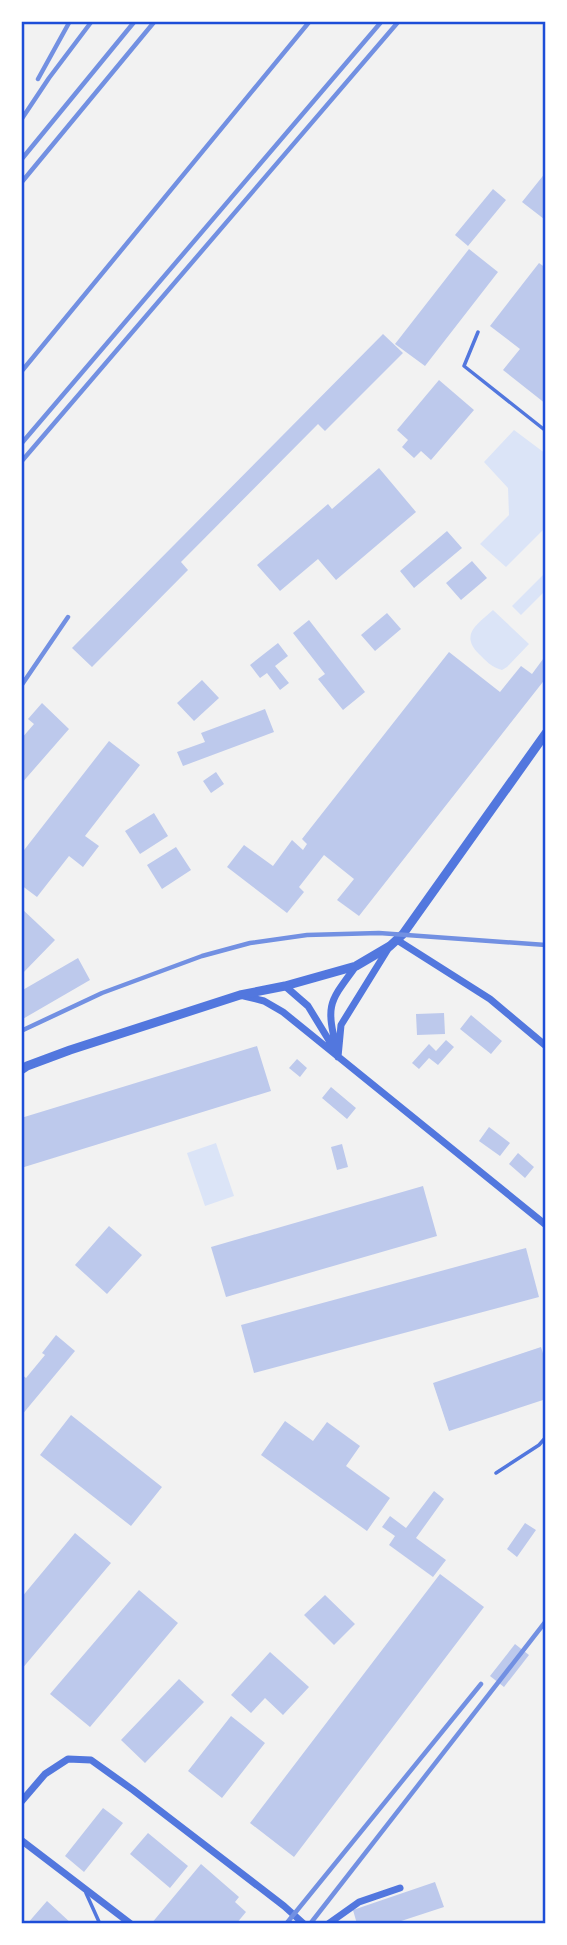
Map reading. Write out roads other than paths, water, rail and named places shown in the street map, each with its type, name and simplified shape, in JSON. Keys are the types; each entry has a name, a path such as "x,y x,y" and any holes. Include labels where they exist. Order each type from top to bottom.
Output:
{"street":[{"path":"338,1057 341,1025 393,943 411,923 542,745 546,733"},
{"path":"21,1070 70,1050 240,995 285,986 356,966 393,943"},
{"path":"393,943 490,999 546,1046"},
{"path":"338,1057 329,1018 333,997 356,966"},
{"path":"285,986 308,1006 338,1057"},
{"path":"240,995 264,1001 283,1012 546,1225"},
{"path":"21,1802 45,1774 68,1759 91,1760 304,1924"},
{"path":"21,1840 131,1924"},
{"path":"328,1924 359,1902 400,1888"}],"lane":[{"path":"478,332 464,366 546,431"},
{"path":"496,1473 539,1445 546,1437"},
{"path":"83,1888 100,1924"}],"railway":[{"path":"38,79 70,21"},
{"path":"21,120 92,21"},
{"path":"21,160 135,21"},
{"path":"21,183 155,21"},
{"path":"21,372 310,21"},
{"path":"21,444 382,21"},
{"path":"21,462 399,21"},
{"path":"21,686 68,617"},
{"path":"21,1031 102,993 202,956 250,943 307,935 379,933 546,945"},
{"path":"310,1924 546,1621"},
{"path":"286,1924 481,1684"}]}
